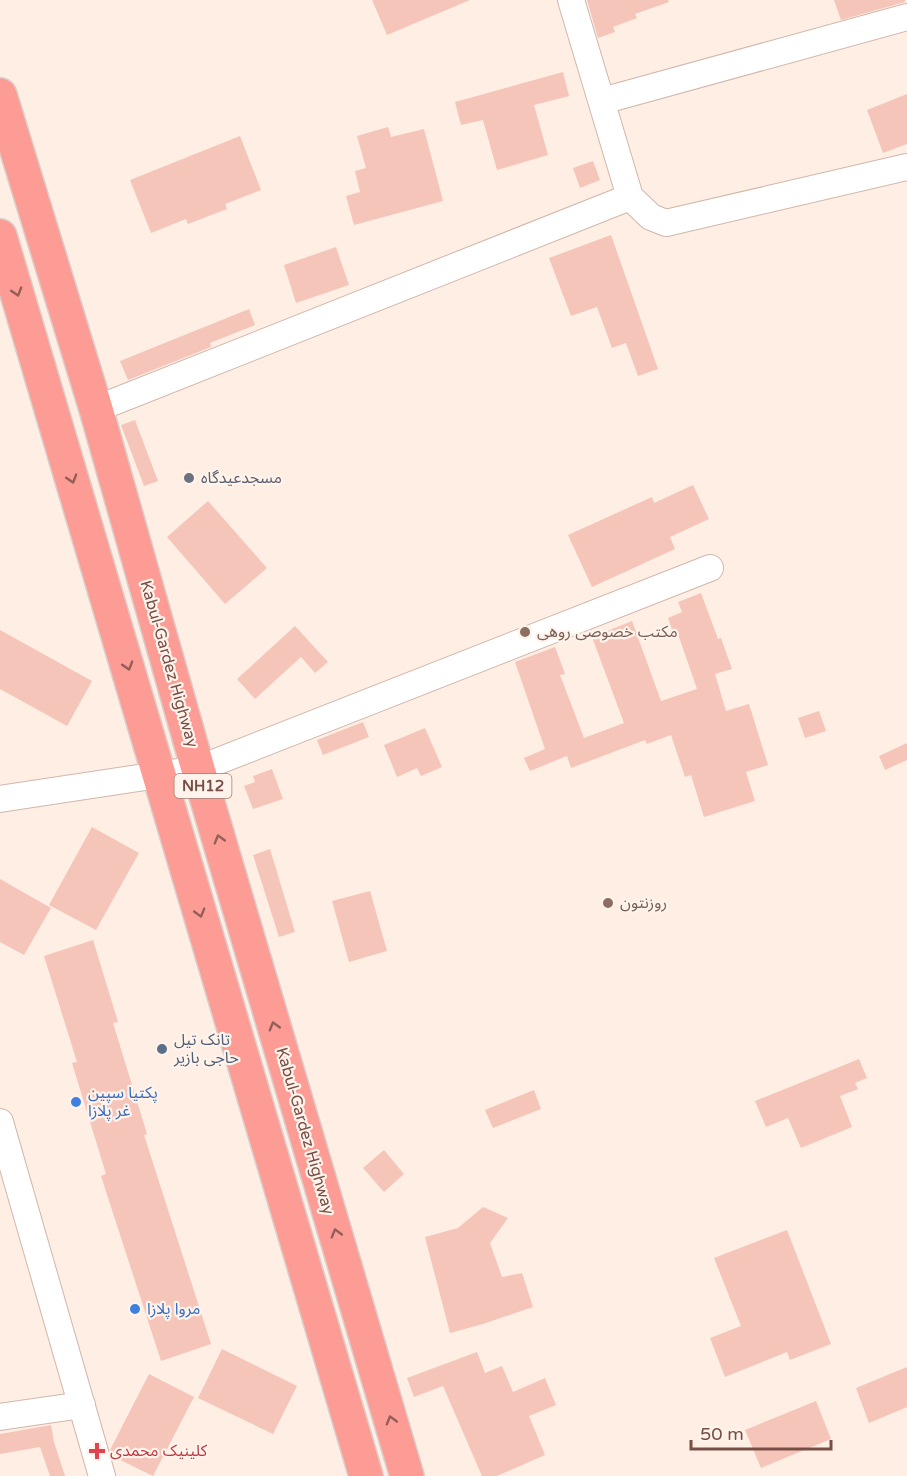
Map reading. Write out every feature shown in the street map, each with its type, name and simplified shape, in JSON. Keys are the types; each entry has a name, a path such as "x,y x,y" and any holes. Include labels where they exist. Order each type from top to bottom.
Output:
{"highway":[{"name":"Kabul-Gardez Highway","path":"0,95 96,409 198,768 407,1476"},
{"name":"NH12","path":"0,236 366,1476"}],"street":[{"path":"571,0 630,197 651,217 666,223 907,167"},
{"path":"903,0 907,12"},
{"path":"602,101 907,17"},
{"path":"96,409 630,197"},
{"path":"0,799 198,768 710,568"},
{"path":"0,1122 11,1200 82,1405 102,1476"},
{"path":"0,1417 82,1405"}],"building":[{"path":"372,0 470,0 387,35"},
{"path":"587,0 668,0 669,2 635,14 637,18 613,27 615,32 598,38"},
{"path":"834,0 905,0 905,2 841,20"},
{"path":"563,72 569,96 534,105 548,155 497,170 483,120 461,125 455,102"},
{"path":"907,94 907,144 883,153 867,110"},
{"path":"388,127 391,137 424,129 443,201 354,225 346,196 360,192 355,171 366,168 357,136"},
{"path":"240,136 261,190 225,204 227,209 188,224 186,219 151,233 130,180"},
{"path":"593,161 600,180 580,188 573,168"},
{"path":"611,235 658,369 638,376 626,343 612,348 597,307 571,316 549,258"},
{"path":"336,247 349,285 296,303 284,265"},
{"path":"249,309 255,325 210,343 211,347 128,380 120,361"},
{"path":"135,420 158,481 144,486 121,425"},
{"path":"693,485 709,519 670,537 675,549 592,587 568,535 652,497 654,503"},
{"path":"208,501 267,568 225,604 167,537"},
{"path":"701,593 732,669 715,674 726,711 749,704 768,765 746,772 755,801 704,817 691,775 685,777 671,735 647,744 645,740 571,768 567,756 530,771 524,758 545,749 515,662 555,647 565,674 560,675 584,738 624,723 592,637 632,621 661,701 697,689 678,634 674,635 668,618 682,612 678,602"},
{"path":"295,626 328,662 315,673 301,657 255,699 237,679"},
{"path":"0,630 92,681 67,726 0,689"},
{"path":"819,711 826,731 805,738 798,718"},
{"path":"363,722 369,737 323,755 317,740"},
{"path":"425,728 442,767 421,776 417,768 397,777 384,745"},
{"path":"907,743 907,760 885,770 879,756"},
{"path":"272,769 283,799 253,809 244,786 255,782 253,776"},
{"path":"92,827 139,853 96,930 49,905"},
{"path":"270,849 295,932 279,937 253,855"},
{"path":"0,879 51,908 24,955 0,942"},
{"path":"370,891 387,951 349,962 332,901"},
{"path":"93,940 118,1022 113,1023 147,1134 144,1135 211,1344 161,1361 101,1176 106,1174 72,1063 77,1062 44,956"},
{"path":"859,1059 867,1078 855,1083 858,1089 840,1096 852,1127 801,1148 788,1118 766,1127 755,1101"},
{"path":"534,1090 541,1109 493,1128 485,1110"},
{"path":"384,1150 404,1174 384,1192 363,1168"},
{"path":"483,1207 508,1218 490,1243 502,1277 522,1273 533,1307 450,1333 425,1237 458,1228"},
{"path":"787,1230 831,1344 790,1360 787,1352 725,1377 710,1338 741,1326 714,1258"},
{"path":"222,1349 297,1386 273,1434 198,1398"},
{"path":"477,1352 485,1373 502,1366 513,1392 545,1378 556,1405 529,1416 545,1455 497,1476 482,1476 443,1386 414,1397 407,1378"},
{"path":"907,1367 907,1407 869,1423 856,1388"},
{"path":"149,1374 194,1397 153,1476 112,1456 110,1450"},
{"path":"816,1401 831,1439 761,1468 745,1430"},
{"path":"51,1425 65,1476 50,1476 40,1447 0,1454 0,1434"}],"place":[{"name":"مسجدعیدگاه","path":"189,478"},
{"name":"مکتب خصوصی روهی","path":"525,632"},
{"name":"روزنتون","path":"608,903"},
{"name":"تانک تیل حاجی بازیر","path":"162,1049"},
{"name":"پکتیا سپین غر پلازا","path":"76,1102"},
{"name":"مروا پلازا","path":"135,1309"},
{"name":"کلینیک محمدی","path":"97,1451"}]}
